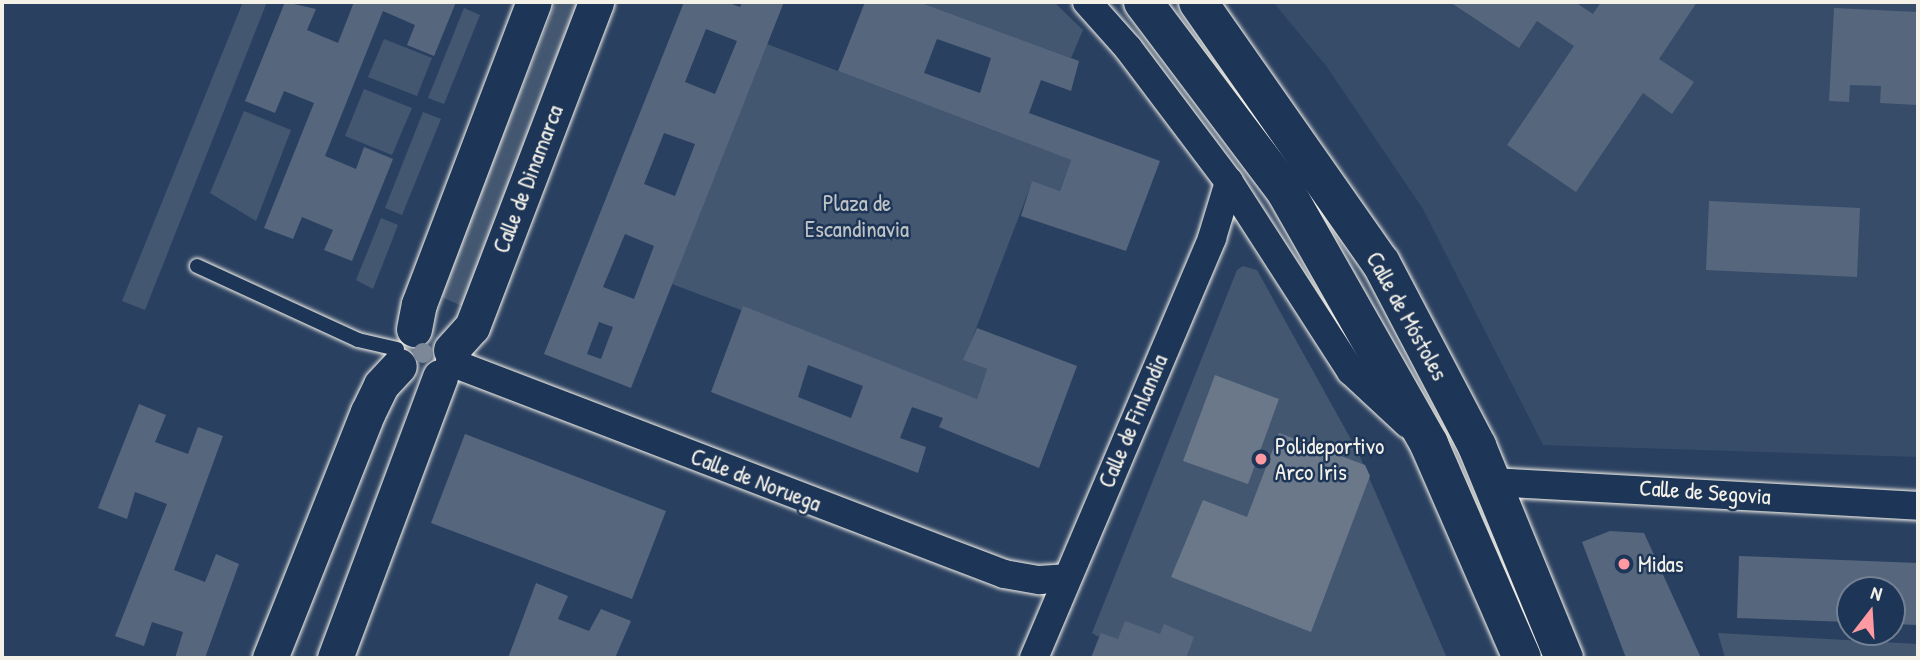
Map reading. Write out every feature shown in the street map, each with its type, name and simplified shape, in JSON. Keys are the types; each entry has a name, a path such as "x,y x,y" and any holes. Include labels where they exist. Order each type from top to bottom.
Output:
{"main road":[{"name":"Calle de Móstoles","path":"1143,2 1286,192 1429,444 1521,658"},
{"name":"Calle de Móstoles","path":"1199,2 1381,263 1492,482 1564,658"}],"street":[{"path":"270,658 368,412 403,348 534,2"},
{"name":"Calle de Dinamarca","path":"335,658 447,363 472,327 596,2"},
{"name":"Calle de Móstoles","path":"1087,2 1128,48 1230,182 1351,371 1429,444"},
{"name":"Calle de Finlandia","path":"1034,658 1212,238 1230,182"},
{"path":"438,331 447,363 412,380 403,348 438,331"},
{"name":"Calle de Noruega","path":"447,363 1004,574 1039,580 1066,578"},
{"name":"Calle de Segovia","path":"1492,482 1918,506"}],"lane":[{"path":"197,266 358,340 403,348"}],"shaded area":[{"path":"1273,2 1918,2 1918,457 1543,445 1423,209 1327,67"},
{"path":"1215,375 1279,399 1248,484 1183,461"},
{"path":"1279,433 1365,465 1370,476 1311,632 1171,577 1203,500 1247,517"}],"green space":[{"path":"243,2 267,2 145,310 122,301"},
{"path":"556,2 581,2 462,306 439,296"},
{"path":"919,2 1054,2 1083,30 1071,58"},
{"path":"464,8 480,15 444,104 428,98"},
{"path":"384,39 432,58 417,96 368,77"},
{"name":"Plaza de Escandinavia","path":"767,44 1071,160 1060,191 1032,182 964,360 987,369 977,399 672,284"},
{"path":"364,89 412,108 392,155 345,136"},
{"path":"244,111 291,130 256,221 210,193"},
{"path":"423,112 441,119 402,215 385,208"},
{"path":"381,218 398,225 373,289 356,280"},
{"name":"Polideportivo Arco Iris","path":"1243,266 1257,270 1358,452 1447,658 1091,658 1099,637 1092,633 1237,270"},
{"path":"1718,633 1836,639 1836,646 1918,644 1918,658 1725,658"}],"building":[{"path":"285,2 316,9 307,30 338,43 354,2 456,2 434,56 407,45 415,25 383,11 325,156 356,169 364,147 393,159 352,261 324,250 333,230 302,217 293,239 264,228 314,103 284,91 275,113 245,101"},
{"path":"684,2 727,2 740,7 742,2 784,2 631,388 544,354","holes":["706,29 737,41 715,94 685,82","664,133 695,144 675,196 644,184","625,234 654,246 634,299 603,287","599,322 613,327 601,359 587,354"]},
{"path":"865,2 919,2 1079,61 1071,91 1041,80 1029,113 1160,161 1126,251 1021,216 1032,181 1060,191 1071,160 838,71","holes":["937,39 991,58 980,93 924,73"]},
{"path":"1450,2 1575,2 1593,14 1601,2 1697,2 1659,59 1694,82 1672,114 1643,93 1576,192 1507,145 1574,46 1537,21 1519,48"},
{"path":"1834,8 1918,12 1918,105 1880,103 1881,86 1850,85 1849,102 1829,101"},
{"path":"1709,201 1860,208 1857,277 1706,270"},
{"path":"743,306 977,399 987,369 963,360 977,328 1077,366 1039,468 939,427 943,418 912,407 900,438 926,447 918,473 711,392","holes":["808,365 863,386 851,418 798,397"]},
{"path":"139,404 166,415 155,442 188,454 198,427 223,436 174,570 205,582 216,554 239,564 205,658 175,658 183,632 152,622 144,646 115,636 167,504 135,492 127,519 98,508"},
{"path":"465,434 666,511 632,599 431,523"},
{"path":"1610,531 1644,533 1701,658 1626,658 1582,542"},
{"path":"1739,556 1918,563 1918,625 1906,625 1906,576 1836,576 1836,622 1737,618"},
{"path":"536,583 568,596 558,619 589,631 601,609 631,621 615,658 508,658"},
{"path":"1125,621 1160,634 1164,624 1194,637 1186,658 1091,658 1101,633 1118,639"}],"place":[{"name":"Polideportivo Arco Iris","path":"1261,459"},
{"name":"Midas","path":"1624,564"}]}
